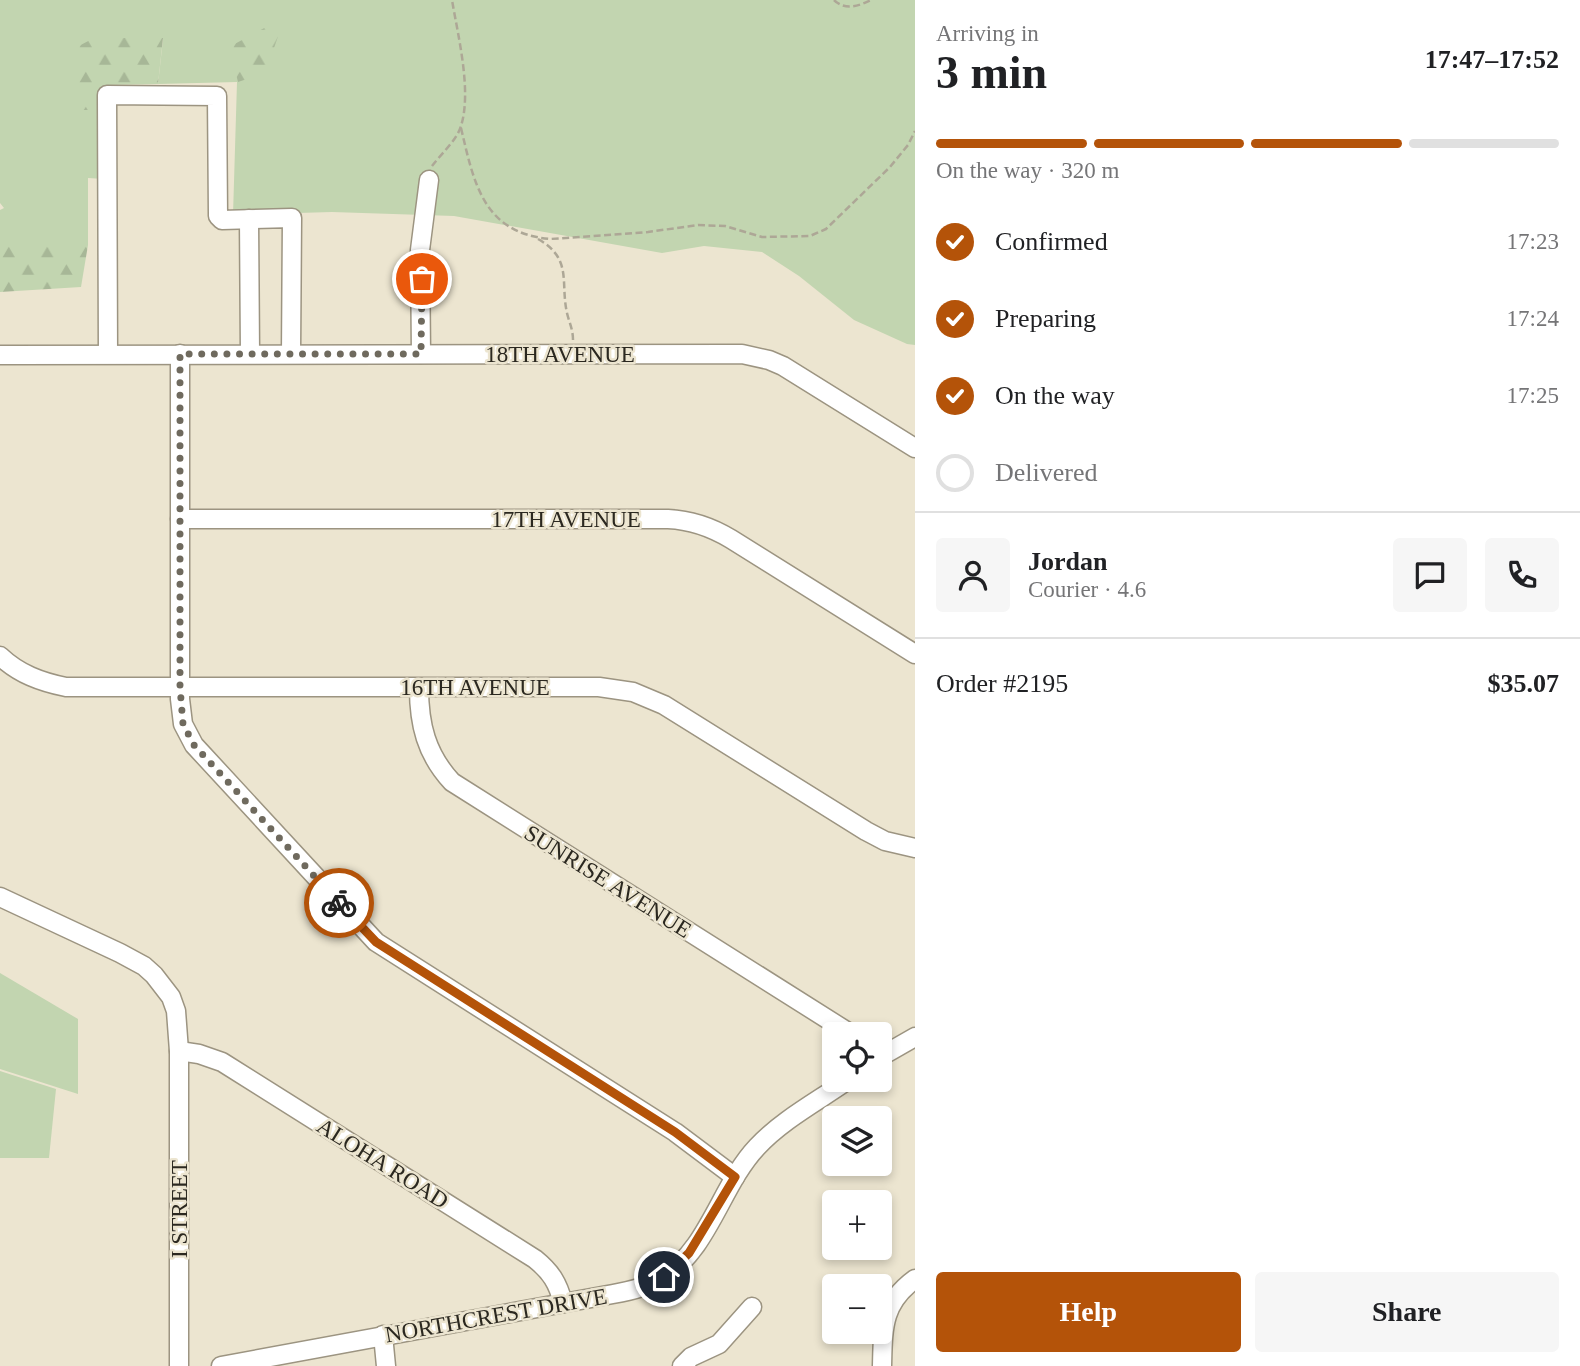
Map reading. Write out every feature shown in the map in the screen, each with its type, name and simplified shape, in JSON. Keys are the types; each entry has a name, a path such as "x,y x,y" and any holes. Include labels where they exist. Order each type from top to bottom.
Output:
{"street":[{"path":"108,354 107,94 217,96 218,216 222,220 292,218 291,354"},
{"path":"421,354 420,250 429,180"},
{"path":"249,219 250,354"},
{"path":"180,354 180,687 183,724 194,745 376,942 675,1132 735,1177"},
{"name":"18TH AVENUE","path":"0,355 729,354 756,357 783,366 915,448"},
{"name":"17TH AVENUE","path":"180,519 654,519 690,522 711,528 731,539 915,654"},
{"name":"16TH AVENUE","path":"0,656 8,664 33,678 66,687 599,687 641,695 664,705 866,831 885,841 915,848"},
{"name":"SUNRISE AVENUE","path":"419,688 420,719 427,743 437,764 452,782 831,1022"},
{"name":"I STREET","path":"0,897 144,966 167,991 176,1012 179,1051 179,1366"},
{"path":"892,1050 915,1037"},
{"name":"ALOHA ROAD","path":"179,1051 222,1062 535,1259 552,1275 559,1286 563,1303"},
{"name":"NORTHCREST DRIVE","path":"221,1366 636,1290 664,1277 689,1253 735,1177 756,1148 831,1092"},
{"path":"882,1366 885,1319 896,1295 915,1279"},
{"path":"682,1366 691,1357 719,1344 751,1307"},
{"path":"383,1335 386,1366"}],"path":[{"path":"452,0 464,76 461,128 474,178 483,198 503,223 512,230 535,237 550,239 648,232 698,225 725,226 762,237 810,236 826,229 890,167 908,145 915,131"},
{"path":"834,0 838,4 852,7 871,0"},
{"path":"429,180 432,166 461,128"},
{"path":"535,237 552,248 560,263 565,280 566,312 573,329 573,342"}],"green space":[{"path":"0,0 915,0 915,345 907,344 854,320 799,276 762,252 704,246 662,253 454,216 332,212 233,215 237,82 158,84 163,39 94,38 103,110 104,179 88,178 88,245 0,245 0,210 4,208 0,203"},
{"path":"285,17 265,73 238,82 229,47"},
{"path":"94,38 163,38 158,84 107,85 103,110 74,110 73,49"},
{"path":"0,245 88,245 81,287 0,292"},
{"path":"0,973 78,1019 78,1094 0,1069"},
{"path":"0,1071 56,1089 49,1158 0,1158"}],"way so far":[{"path":"339,903 194,745 183,724 180,712 180,354 421,354 422,279"}],"route":[{"path":"339,903 376,942 675,1132 735,1177 689,1253 664,1277"}]}
